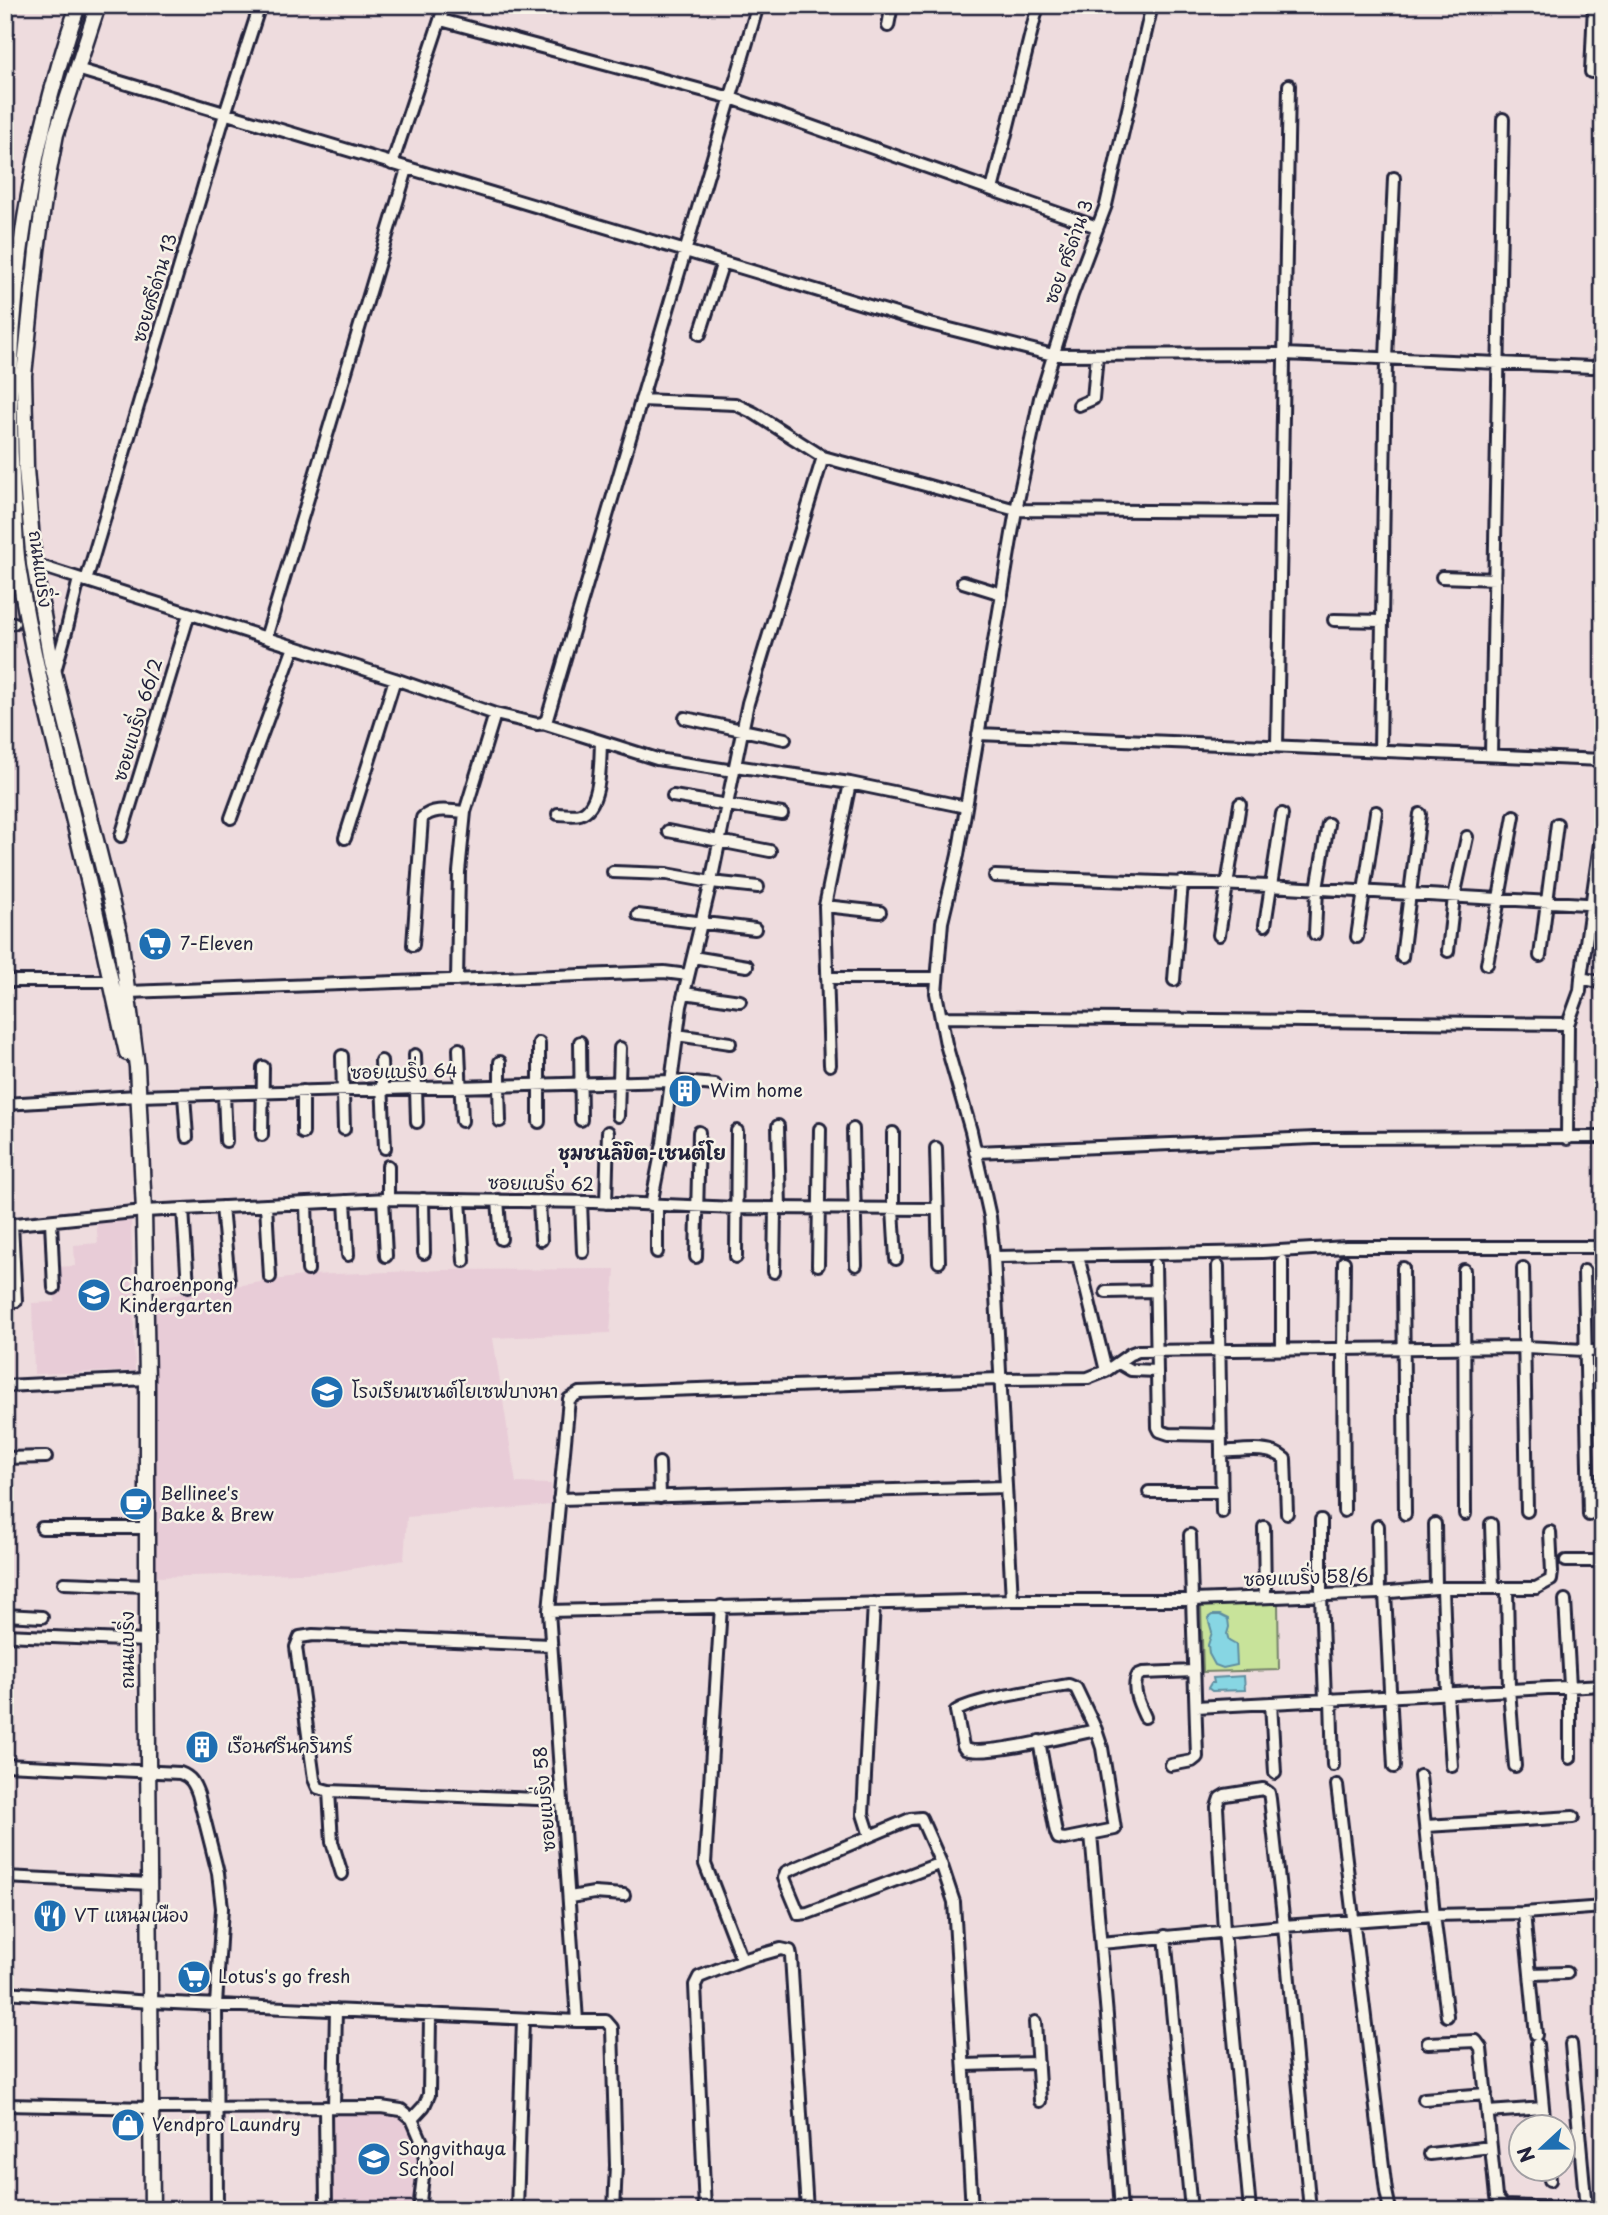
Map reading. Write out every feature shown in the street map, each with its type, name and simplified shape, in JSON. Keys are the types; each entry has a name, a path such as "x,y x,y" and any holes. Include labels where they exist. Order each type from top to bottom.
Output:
{"main road":[{"name":"ถนนแบริ่ง","path":"78,5 58,64 35,158 21,245 8,359 11,561 137,1094"},
{"name":"ถนนแบริ่ง","path":"98,5 57,134 46,192 24,375 26,469 34,564 54,673 120,936 136,1067 144,1211 147,1379 152,2210"}],"street":[{"name":"ซอยศรีด่าน 13","path":"54,673 260,5"},
{"path":"392,164 445,5"},
{"path":"542,723 547,719 758,5"},
{"path":"888,26 892,5"},
{"path":"992,190 1038,5"},
{"name":"ซอย ศรีด่าน 3","path":"1012,1600 990,1217 941,1017 936,993 937,978 942,922 966,807 1017,510 1040,398 1072,295 1105,205 1152,5"},
{"path":"1591,72 1594,5"},
{"path":"441,20 731,98 1097,226"},
{"path":"77,69 926,323 1053,355 1284,354 1592,367 1603,363"},
{"path":"1277,746 1289,85"},
{"path":"1491,755 1503,119"},
{"path":"266,638 407,169"},
{"path":"1380,751 1387,358 1394,178"},
{"path":"5,243 21,245"},
{"path":"700,334 723,262"},
{"path":"1079,405 1093,399 1097,355"},
{"path":"641,400 735,404 823,457 1017,510 1281,512"},
{"path":"657,1252 654,1205 684,993 720,842 748,703 823,457"},
{"path":"34,564 395,679 495,714 542,723 657,759 850,783 966,807"},
{"path":"1442,577 1494,579"},
{"path":"963,582 1002,594"},
{"name":"ซอยแบริ่ง 66/2","path":"121,836 188,614"},
{"path":"1334,620 1382,621"},
{"path":"231,818 294,647"},
{"path":"345,838 395,679"},
{"path":"978,734 1602,760 1603,703"},
{"path":"457,980 459,872 465,812 495,714"},
{"path":"685,718 785,739"},
{"path":"558,814 580,814 590,807 599,786 601,743"},
{"path":"830,1066 825,906 850,783"},
{"path":"673,796 782,814"},
{"path":"1219,935 1240,804"},
{"path":"413,945 422,818 438,810 465,812"},
{"path":"1357,937 1376,812"},
{"path":"1265,925 1282,814"},
{"path":"1402,957 1420,814"},
{"path":"1488,964 1514,816"},
{"path":"1315,934 1317,889 1328,824"},
{"path":"1540,956 1557,824"},
{"path":"1567,1139 1568,1024 1580,991 1602,830"},
{"path":"668,831 770,851"},
{"path":"1448,951 1454,897 1467,837"},
{"path":"613,872 667,874 758,887"},
{"path":"995,876 1228,884 1603,905"},
{"path":"1174,980 1182,882"},
{"path":"825,906 880,912"},
{"path":"638,915 755,929"},
{"path":"693,957 747,966"},
{"path":"128,992 664,972 688,975"},
{"path":"827,978 937,978"},
{"path":"1581,978 1603,983"},
{"path":"5,981 111,981"},
{"path":"684,993 740,1001"},
{"path":"941,1017 1568,1024"},
{"path":"677,1035 730,1043"},
{"path":"580,1042 581,1120"},
{"path":"539,1043 539,1122"},
{"path":"618,1116 620,1048"},
{"path":"459,1049 462,1121"},
{"path":"415,1055 417,1122"},
{"path":"342,1056 344,1129"},
{"path":"381,1061 385,1148"},
{"path":"500,1062 500,1121"},
{"path":"262,1135 263,1067"},
{"name":"ซอยแบริ่ง 64","path":"5,1104 137,1094 184,1095 671,1081 715,1085"},
{"path":"303,1091 303,1133"},
{"path":"224,1094 226,1141"},
{"path":"184,1095 187,1137"},
{"path":"774,1272 778,1126"},
{"path":"818,1265 820,1129"},
{"path":"853,1129 856,1265"},
{"path":"736,1257 737,1131"},
{"path":"606,1203 608,1132"},
{"path":"696,1257 699,1132"},
{"path":"892,1133 896,1259"},
{"path":"975,1152 1315,1138 1603,1138"},
{"path":"936,1148 939,1262"},
{"path":"386,1256 385,1199 388,1166"},
{"name":"ซอยแบริ่ง 62","path":"9,1224 144,1211 385,1199 736,1208 937,1209"},
{"path":"423,1199 425,1254"},
{"path":"460,1200 464,1261"},
{"path":"498,1200 501,1239"},
{"path":"345,1201 348,1255"},
{"path":"539,1201 541,1240"},
{"path":"582,1202 583,1252"},
{"path":"306,1203 308,1270"},
{"path":"266,1205 270,1277"},
{"path":"222,1207 229,1282"},
{"path":"183,1209 188,1286"},
{"path":"51,1221 54,1288"},
{"path":"9,1224 16,1301"},
{"path":"994,1257 1262,1252 1346,1247 1603,1247"},
{"path":"1078,1256 1106,1371"},
{"path":"1282,1261 1282,1349"},
{"path":"1344,1262 1344,1511"},
{"path":"1155,1264 1157,1421 1160,1431 1168,1434 1221,1434"},
{"path":"1218,1266 1222,1512"},
{"path":"1403,1268 1405,1514"},
{"path":"1523,1268 1527,1511"},
{"path":"1464,1270 1465,1514"},
{"path":"1584,1271 1590,1515"},
{"path":"1106,1292 1156,1291"},
{"path":"999,1379 1088,1378 1106,1371 1138,1351 1526,1348 1603,1351"},
{"path":"1119,1363 1131,1370 1157,1371"},
{"path":"5,1386 147,1379"},
{"name":"ซอยแบริ่ง 58","path":"577,2021 549,1611 569,1399 579,1393 999,1379"},
{"path":"1221,1452 1269,1451 1278,1453 1285,1459 1287,1513"},
{"path":"5,1458 46,1457"},
{"path":"659,1463 660,1497"},
{"path":"559,1499 1006,1487"},
{"path":"1149,1492 1221,1492"},
{"path":"1321,1520 1321,1596 1333,1765"},
{"path":"1435,1524 1452,1766"},
{"path":"1491,1524 1493,1588"},
{"path":"1378,1526 1394,1766"},
{"path":"1264,1527 1265,1597"},
{"path":"42,1528 147,1528"},
{"name":"ซอยแบริ่ง 58/6","path":"1012,1600 1193,1600 1321,1596 1439,1588 1536,1588 1551,1580 1550,1532"},
{"path":"1171,1765 1192,1761 1197,1757 1190,1535"},
{"path":"1566,1561 1603,1561"},
{"path":"64,1583 147,1586"},
{"path":"1507,1589 1509,1689 1515,1766"},
{"path":"549,1611 1012,1600"},
{"path":"1565,1600 1570,1686 1570,1758"},
{"path":"870,1836 862,1807 874,1604"},
{"path":"721,1606 705,1864 742,1961"},
{"path":"5,1615 42,1617"},
{"path":"5,1634 147,1641"},
{"path":"550,1645 313,1635 300,1637 296,1647 313,1779 318,1788 329,1791 562,1800"},
{"path":"1145,1717 1138,1703 1135,1686 1138,1675 1194,1671"},
{"path":"1039,1741 1056,1833 1062,1840 1115,1829 1102,1748 1096,1730 1076,1688 1069,1685 967,1706 956,1711 963,1745 967,1751 986,1751 1096,1730"},
{"path":"1196,1707 1603,1685"},
{"path":"1272,1703 1275,1773"},
{"path":"5,1765 180,1773 189,1776 194,1782 221,1887 216,2005 217,2210"},
{"path":"1420,1776 1447,2016"},
{"path":"1337,1785 1390,2210"},
{"path":"1250,2210 1224,1931 1218,1801 1224,1795 1263,1789 1269,1793 1270,1799 1310,2210"},
{"path":"329,1791 332,1842 342,1874"},
{"path":"1426,1825 1573,1817"},
{"path":"941,1863 808,1913 799,1914 784,1878 786,1872 910,1819 921,1818 941,1863 956,1912 972,2210"},
{"path":"1091,1834 1121,2210"},
{"path":"5,1877 150,1884"},
{"path":"570,1897 594,1893 624,1895"},
{"path":"1101,1943 1434,1915 1524,1913 1603,1907"},
{"path":"1524,1913 1544,2114"},
{"path":"1165,1936 1191,2210"},
{"path":"705,2210 695,1985 699,1977 781,1949 790,1951 791,1956 807,2210"},
{"path":"1530,1974 1567,1973"},
{"path":"5,1992 151,2002 606,2021 612,2028 614,2039 614,2210"},
{"path":"327,2210 336,2010"},
{"path":"412,2119 425,2106 429,2095 430,2014"},
{"path":"517,2210 523,2018"},
{"path":"1035,2022 1040,2101"},
{"path":"1428,2043 1479,2043 1496,2197 1503,2206 1603,2209"},
{"path":"1571,2043 1586,2208"},
{"path":"965,2066 1038,2063"},
{"path":"1424,2099 1486,2094"},
{"path":"5,2105 330,2107 401,2110 412,2119 422,2142 425,2160 419,2210"},
{"path":"1488,2112 1543,2108"},
{"path":"1430,2154 1491,2147"}],"shaded area":[{"name":"Charoenpong Kindergarten","path":"131,1217 135,1371 34,1374 32,1303 55,1302 53,1267 75,1266 74,1245 98,1243 96,1219"},
{"name":"โรงเรียนเซนต์โยเซฟบางนา","path":"615,1269 610,1333 493,1338 516,1483 551,1484 551,1505 407,1517 404,1560 333,1572 154,1577 154,1298 309,1275 444,1270"},
{"name":"Songvithaya School","path":"328,2110 392,2112 404,2117 412,2127 420,2149 415,2210 329,2210"}],"green space":[{"path":"1278,1603 1279,1670 1203,1672 1201,1606"}],"water":[{"path":"1212,1615 1228,1619 1227,1634 1229,1641 1236,1645 1237,1665 1223,1668 1215,1665 1209,1654 1208,1645 1212,1632 1208,1618"},
{"path":"1244,1676 1245,1690 1212,1691 1208,1688 1214,1683 1213,1678"}],"place":[{"name":"7-Eleven","path":"155,944"},
{"name":"Wim home","path":"685,1091"},
{"name":"Charoenpong Kindergarten","path":"94,1295"},
{"name":"โรงเรียนเซนต์โยเซฟบางนา","path":"327,1392"},
{"name":"Bellinee's Bake & Brew","path":"136,1504"},
{"name":"เรือนศรีนครินทร์","path":"202,1747"},
{"name":"VT แหนมเนือง","path":"50,1916"},
{"name":"Lotus's go fresh","path":"194,1977"},
{"name":"Vendpro Laundry","path":"128,2125"},
{"name":"Songvithaya School","path":"374,2159"}],"district":[{"name":"ชุมชนลิขิต-เซนต์โย","path":"642,1153"}]}
